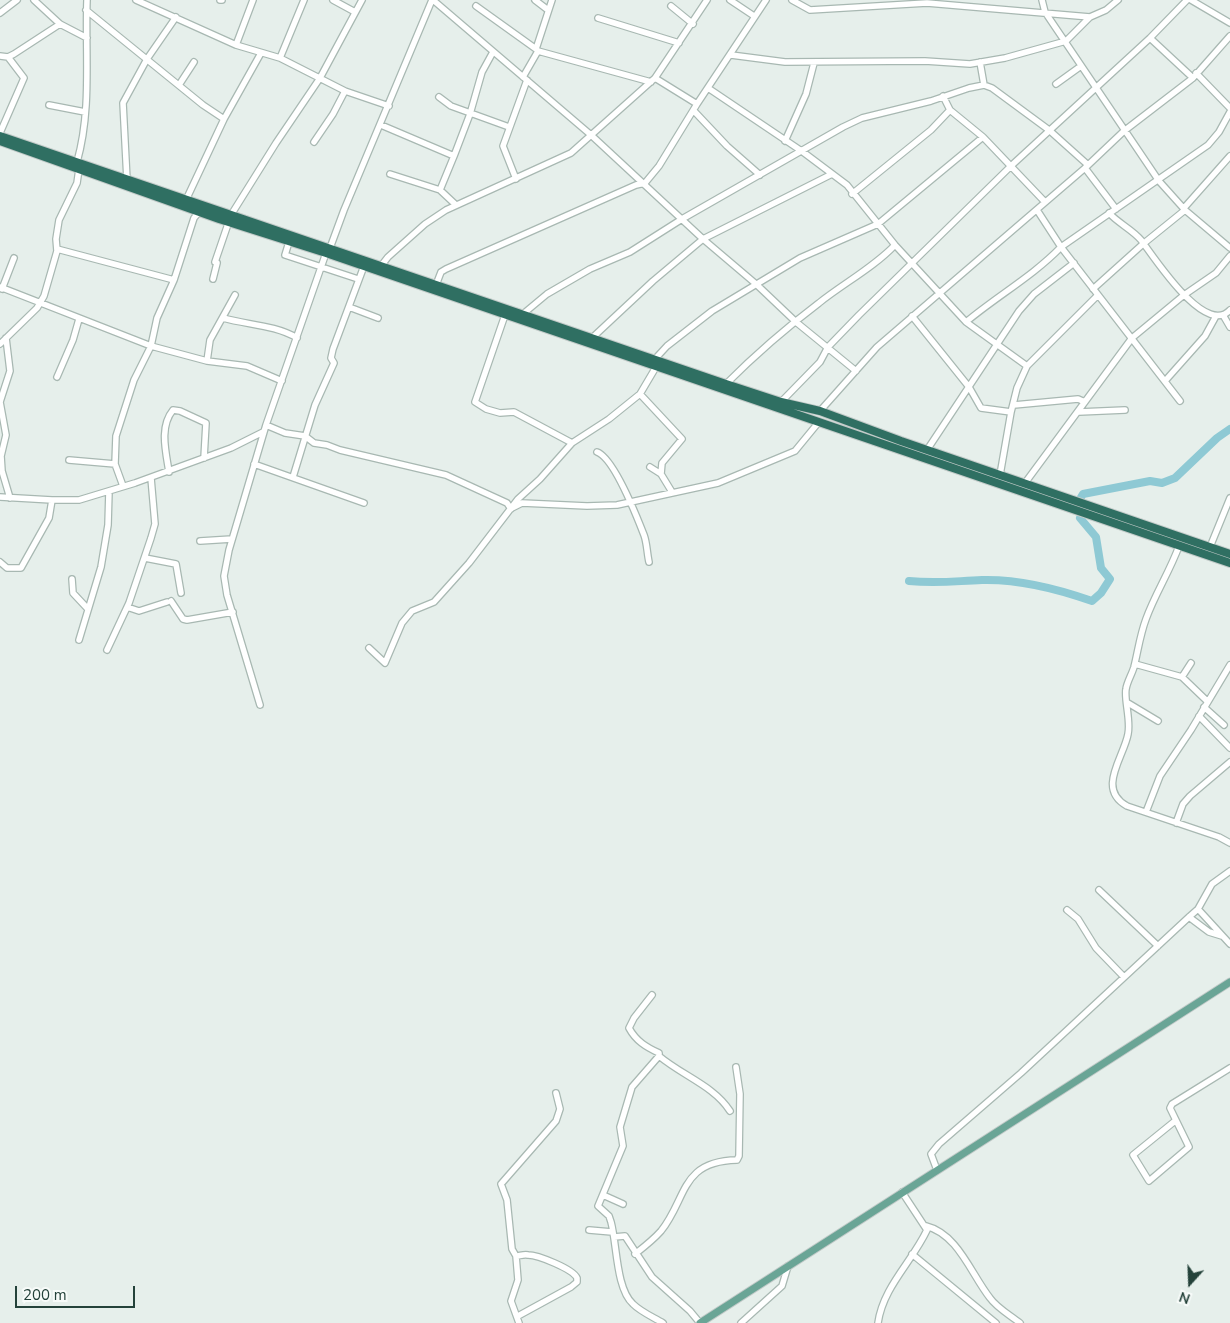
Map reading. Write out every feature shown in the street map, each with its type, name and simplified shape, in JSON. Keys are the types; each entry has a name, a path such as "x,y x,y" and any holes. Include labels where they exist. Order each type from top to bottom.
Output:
{"highway":[{"path":"0,134 78,166 200,211 230,218 328,251 381,266 436,285 505,315 656,363"},
{"path":"0,141 186,200 289,242 328,251 364,266 523,314 592,338 671,369 818,423 1228,562 1229,553 901,441 820,411 781,402 671,369"},
{"path":"898,450 901,441"}],"main road":[{"path":"700,1323 1230,982"}],"street":[{"path":"0,13 17,0"},
{"path":"34,0 60,24 87,38"},
{"path":"0,344 37,308 39,301 44,296 57,249 59,220 77,183 88,69 86,0"},
{"path":"136,0 236,45 280,58 345,91 389,106"},
{"path":"236,45 252,1 245,0"},
{"path":"280,58 304,0"},
{"path":"333,0 355,12"},
{"path":"213,278 230,218 276,143 320,78 362,0"},
{"path":"260,705 224,576 232,539 263,432 321,266 432,0 591,135 796,322 856,371"},
{"path":"535,0 548,10"},
{"path":"516,179 503,146 525,79 537,50 552,0"},
{"path":"381,266 388,257 425,224 456,205 570,153 653,80 693,24 707,0"},
{"path":"730,0 754,16"},
{"path":"436,285 441,272 446,268 636,185 645,183 659,166 697,104 766,0"},
{"path":"792,0 810,10 927,3 1090,17"},
{"path":"1042,0 1045,12 1158,181 1184,209 1230,248"},
{"path":"730,55 785,62 814,63 891,61 980,62 1039,50 1066,41 1090,17 1106,10 1118,0"},
{"path":"781,402 820,362 828,347 1012,165 1150,38 1187,0"},
{"path":"1191,0 1230,23"},
{"path":"476,6 537,50 653,80 697,104"},
{"path":"671,6 693,24"},
{"path":"86,10 203,105 224,118"},
{"path":"127,180 123,103 147,59 176,18"},
{"path":"598,18 680,43"},
{"path":"0,56 8,57 60,24"},
{"path":"820,411 877,347 1037,210 1124,131 1194,75 1217,53 1230,36"},
{"path":"966,322 1005,291 1040,268 1061,247 1208,145 1219,132 1230,110 1194,75 1150,38"},
{"path":"440,190 470,114 482,72 493,52"},
{"path":"186,200 224,118 262,53"},
{"path":"0,134 24,78 8,57"},
{"path":"179,85 194,62"},
{"path":"980,62 984,85"},
{"path":"786,141 806,94 814,63"},
{"path":"1056,84 1081,66"},
{"path":"523,314 548,294 590,268 630,252 682,219 862,118 984,85 992,88 1049,130 1087,166 1116,209"},
{"path":"708,88 803,152 846,185 895,245 966,322 1027,366"},
{"path":"314,142 333,114 345,91"},
{"path":"943,96 950,110 983,137 1012,165 1045,202"},
{"path":"439,97 451,106 509,127"},
{"path":"49,105 85,112"},
{"path":"852,194 931,130 950,110"},
{"path":"694,111 727,146 760,174"},
{"path":"381,125 454,156"},
{"path":"369,648 385,663 402,623 412,611 434,602 469,563 510,509 540,480 572,443 609,419 640,394 656,363 668,346 712,311 800,258 878,224 983,137"},
{"path":"1093,288 1184,209 1230,156"},
{"path":"390,174 440,190 456,205"},
{"path":"592,338 653,281 704,239 832,174"},
{"path":"1037,210 1061,247 1180,401"},
{"path":"123,486 115,464 116,436 134,380 151,346 157,318 174,280 194,218 200,211"},
{"path":"1109,212 1143,244 1184,295 1216,316 1223,316 1230,310"},
{"path":"289,242 285,256 321,266 358,280"},
{"path":"726,384 769,343 884,256 895,245"},
{"path":"57,249 174,280"},
{"path":"1025,483 1132,338 1184,295 1216,273 1230,256"},
{"path":"14,258 1,288 39,301 79,319 151,346 207,361 247,366 282,381"},
{"path":"927,450 997,344 1034,294 1074,263"},
{"path":"293,477 314,405 332,369 334,362 331,358 364,266"},
{"path":"207,361 210,340 235,295"},
{"path":"1000,475 1011,412 1017,388 1027,366 1098,295"},
{"path":"349,307 378,318"},
{"path":"505,315 475,402 486,409 514,412 572,443"},
{"path":"912,316 969,387 981,408 1011,412"},
{"path":"1165,381 1205,336 1216,316"},
{"path":"1223,316 1230,327"},
{"path":"223,318 261,327 276,328 297,338"},
{"path":"57,377 73,340 79,319"},
{"path":"6,338 10,371 0,402 6,434 1,456 2,471 10,498"},
{"path":"640,394 682,439 662,463 661,474"},
{"path":"1014,405 1078,399 1085,402"},
{"path":"170,472 164,438 169,415 173,410 180,411 206,423 204,458"},
{"path":"1079,412 1125,410"},
{"path":"520,501 592,506 617,505 718,483 795,451 818,423"},
{"path":"266,425 285,433 305,436 314,443 327,445 382,462 446,475 507,503 510,509"},
{"path":"0,497 79,500 170,472 263,432"},
{"path":"596,452 608,460 617,474 644,534 649,562"},
{"path":"68,460 115,464"},
{"path":"254,464 364,503"},
{"path":"650,467 661,474 672,492"},
{"path":"106,650 128,607 155,524 151,478"},
{"path":"79,640 87,608 102,567 108,525 108,491"},
{"path":"1210,547 1230,498"},
{"path":"0,562 7,568 20,568 49,518 52,500"},
{"path":"200,541 232,539"},
{"path":"1179,546 1139,637 1135,664 1125,689 1128,703 1129,733 1112,781 1114,791 1120,802 1176,824 1219,837 1230,843"},
{"path":"145,558 176,564 181,593"},
{"path":"72,579 72,593 87,608"},
{"path":"128,607 139,611 169,602 183,619 187,620 233,612"},
{"path":"1182,677 1191,663"},
{"path":"1135,664 1182,677 1224,725"},
{"path":"1146,812 1160,776 1230,665"},
{"path":"1128,703 1158,720"},
{"path":"1199,716 1230,748"},
{"path":"1176,824 1183,804 1230,762"},
{"path":"937,1170 931,1154 939,1144 994,1098 1189,917 1198,908 1212,884 1230,871"},
{"path":"1099,890 1158,946"},
{"path":"1198,908 1230,944"},
{"path":"1067,910 1078,919 1096,948 1124,977"},
{"path":"1189,917 1209,932 1222,936"},
{"path":"652,995 628,1028 633,1037 658,1053 659,1056 683,1075 710,1089 721,1098 730,1111"},
{"path":"659,1056 632,1087 620,1127 623,1146 598,1206 609,1216 621,1282 626,1296 633,1305 662,1323"},
{"path":"635,1254 661,1231 691,1176 709,1167 737,1160 739,1156 740,1094 736,1067"},
{"path":"1175,1121 1132,1156 1150,1181 1189,1147 1175,1121 1170,1108 1172,1104 1230,1068"},
{"path":"519,1323 518,1316 513,1311 511,1301 518,1280 516,1256 512,1249 507,1200 502,1184 556,1121 560,1109 556,1092"},
{"path":"902,1192 926,1226 938,1229 965,1260 991,1300 1020,1323"},
{"path":"602,1195 623,1204"},
{"path":"878,1323 880,1310 925,1234 926,1226"},
{"path":"589,1230 624,1235 652,1277 690,1311 700,1323"},
{"path":"516,1256 528,1254 567,1269 577,1278 577,1282 571,1287 518,1316"},
{"path":"912,1254 996,1323"},
{"path":"741,1323 782,1286 788,1266"}],"waterway":[{"path":"909,581 1010,581 1052,589 1092,601 1101,593 1110,579 1101,568 1096,537 1080,518 1084,514 1077,504 1083,494 1150,481 1162,483 1175,478 1217,438 1230,429"}]}
